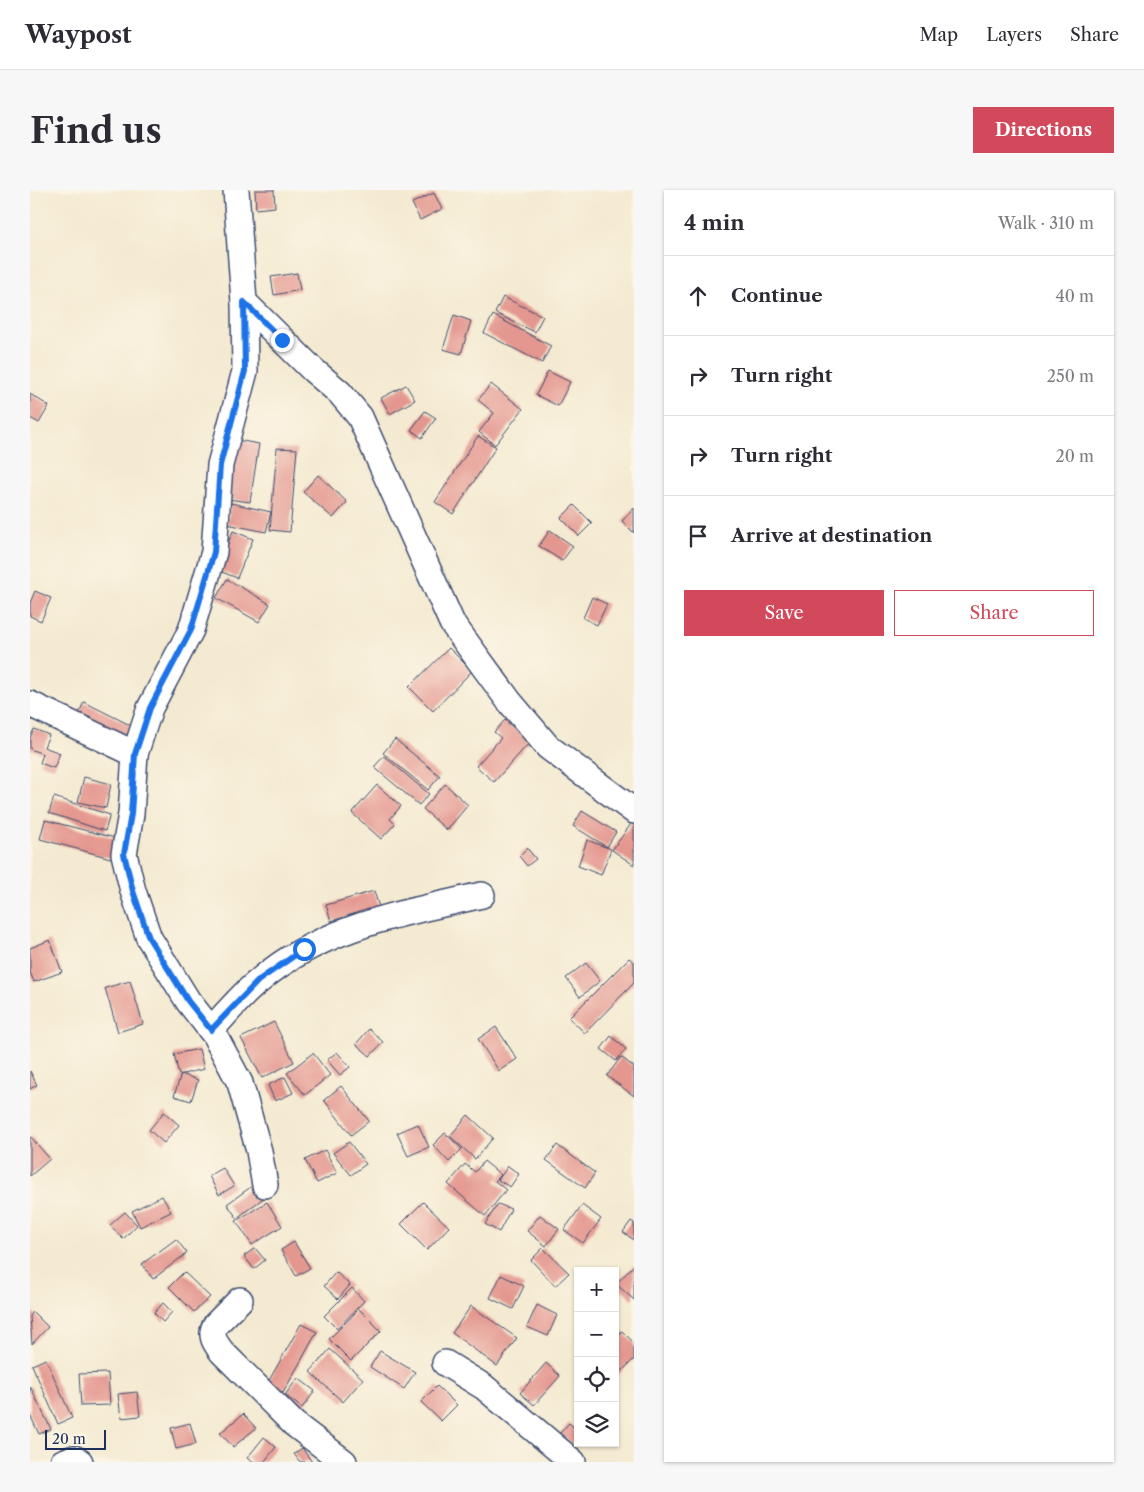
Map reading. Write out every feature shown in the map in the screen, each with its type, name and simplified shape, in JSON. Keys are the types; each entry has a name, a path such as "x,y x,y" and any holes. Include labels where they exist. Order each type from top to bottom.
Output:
{"street":[{"path":"236,190 244,302 245,371 220,465 214,552 191,630 150,708 135,754 131,814 124,854 133,891 149,938 188,1001 211,1030 240,1083 259,1151 264,1185"},
{"path":"244,302 313,370 340,393 360,417 452,623 508,701 548,746 634,811"},
{"path":"30,704 135,754"},
{"path":"211,1030 259,980 304,949 368,922 482,895"},
{"path":"240,1300 216,1324 213,1329 213,1340 222,1352 294,1424 344,1462"},
{"path":"445,1362 484,1388 573,1462"},
{"path":"63,1462 74,1458 80,1462"}],"building":[{"path":"255,190 274,190 275,207 256,209"},
{"path":"434,193 442,209 420,220 412,203"},
{"path":"297,273 300,290 274,295 271,277"},
{"path":"503,297 543,316 535,332 495,313"},
{"path":"454,315 471,321 461,354 443,349"},
{"path":"493,315 551,346 542,363 484,333"},
{"path":"548,371 570,382 558,406 536,395"},
{"path":"491,384 523,409 495,445 479,432 494,413 478,400"},
{"path":"406,385 415,400 390,414 381,398"},
{"path":"30,394 49,406 39,423 30,418"},
{"path":"425,411 436,418 422,438 411,430"},
{"path":"478,436 496,447 453,514 435,502"},
{"path":"237,440 259,444 250,502 227,499"},
{"path":"277,448 297,449 290,532 270,530"},
{"path":"318,475 347,502 333,518 303,492"},
{"path":"231,503 271,512 266,532 227,524"},
{"path":"574,505 592,523 579,536 561,518"},
{"path":"634,508 634,533 622,521"},
{"path":"550,530 573,546 562,561 539,546"},
{"path":"233,531 253,539 237,578 217,570"},
{"path":"227,579 270,604 259,622 216,598"},
{"path":"35,591 51,598 41,621 30,616 30,603"},
{"path":"592,597 607,604 597,625 583,618"},
{"path":"449,648 472,671 433,711 409,687"},
{"path":"84,702 136,728 129,741 78,715"},
{"path":"505,720 530,742 494,782 476,766 501,738 494,732"},
{"path":"34,729 49,735 44,747 60,753 54,768 40,763 43,754 30,749 30,738"},
{"path":"395,739 440,776 428,790 383,753"},
{"path":"384,756 429,794 419,805 374,767"},
{"path":"84,777 111,784 106,808 78,802"},
{"path":"445,784 468,805 447,830 423,809"},
{"path":"377,785 401,806 390,819 395,824 381,839 352,813"},
{"path":"54,797 110,815 105,831 49,813"},
{"path":"582,811 616,832 607,847 573,826"},
{"path":"45,820 119,839 114,859 40,839"},
{"path":"634,820 634,865 612,850"},
{"path":"587,840 611,849 601,875 578,866"},
{"path":"527,848 536,859 527,866 519,856"},
{"path":"374,891 379,907 331,921 326,905"},
{"path":"50,940 62,972 34,982 30,972 30,948"},
{"path":"629,958 634,962 634,983 585,1033 569,1018"},
{"path":"586,963 600,981 580,997 566,978"},
{"path":"130,981 143,1024 118,1032 105,988"},
{"path":"274,1022 294,1062 262,1078 241,1038"},
{"path":"496,1027 517,1059 499,1071 478,1039"},
{"path":"369,1029 383,1042 370,1056 356,1044"},
{"path":"611,1036 626,1049 616,1061 601,1049"},
{"path":"199,1049 204,1069 179,1075 174,1054"},
{"path":"337,1052 350,1067 340,1075 327,1060"},
{"path":"313,1053 330,1075 305,1095 287,1073"},
{"path":"621,1057 634,1067 634,1096 607,1076"},
{"path":"30,1071 37,1085 30,1089"},
{"path":"181,1074 198,1080 191,1101 174,1096"},
{"path":"285,1077 293,1093 275,1101 268,1085"},
{"path":"341,1086 369,1121 351,1135 324,1100"},
{"path":"164,1112 179,1125 164,1143 149,1130"},
{"path":"468,1115 493,1138 475,1159 450,1136"},
{"path":"418,1124 429,1147 408,1156 397,1133"},
{"path":"445,1133 462,1149 449,1162 433,1145"},
{"path":"30,1136 50,1159 30,1176"},
{"path":"349,1142 366,1164 351,1175 333,1153"},
{"path":"557,1145 595,1173 585,1188 546,1160"},
{"path":"325,1150 337,1173 317,1183 305,1160"},
{"path":"484,1161 501,1175 495,1181 506,1190 485,1216 448,1184 465,1164 475,1172"},
{"path":"508,1166 519,1174 510,1187 498,1180"},
{"path":"223,1168 234,1186 219,1195 209,1176"},
{"path":"255,1184 265,1197 237,1218 227,1204"},
{"path":"162,1196 171,1212 140,1227 132,1211"},
{"path":"267,1202 282,1226 252,1245 236,1221"},
{"path":"423,1202 449,1227 427,1250 401,1224"},
{"path":"498,1204 511,1209 499,1232 485,1224"},
{"path":"582,1205 601,1219 583,1243 564,1230"},
{"path":"125,1212 137,1225 123,1239 110,1225"},
{"path":"540,1215 559,1229 546,1246 527,1231"},
{"path":"631,1221 634,1223 634,1240 623,1232"},
{"path":"176,1239 187,1253 153,1279 142,1264"},
{"path":"294,1242 310,1268 296,1276 281,1250"},
{"path":"255,1248 265,1260 254,1269 244,1256"},
{"path":"543,1248 569,1273 555,1286 531,1260"},
{"path":"634,1265 634,1300 619,1287 619,1281"},
{"path":"184,1272 210,1297 194,1312 169,1287"},
{"path":"336,1272 350,1285 338,1299 324,1286"},
{"path":"501,1275 524,1286 513,1309 490,1298"},
{"path":"352,1288 364,1301 337,1329 324,1316"},
{"path":"163,1303 172,1312 163,1322 154,1313"},
{"path":"537,1305 557,1315 548,1336 527,1327"},
{"path":"471,1306 517,1338 497,1366 452,1333"},
{"path":"359,1309 381,1331 351,1361 329,1339"},
{"path":"33,1312 48,1327 32,1344 30,1316"},
{"path":"301,1324 317,1332 283,1393 267,1384"},
{"path":"622,1331 634,1343 634,1359 619,1374 619,1357 619,1334"},
{"path":"330,1349 363,1379 343,1402 310,1372"},
{"path":"380,1351 415,1372 404,1389 370,1367"},
{"path":"46,1359 72,1418 58,1424 32,1365"},
{"path":"546,1363 560,1376 534,1405 520,1393"},
{"path":"108,1373 110,1405 81,1406 79,1374"},
{"path":"298,1378 315,1391 302,1408 285,1395"},
{"path":"30,1386 51,1429 39,1434 30,1415"},
{"path":"437,1386 457,1405 441,1421 421,1402"},
{"path":"137,1392 140,1416 121,1418 118,1394"},
{"path":"243,1414 256,1428 233,1447 220,1433"},
{"path":"190,1423 196,1444 176,1449 171,1428"},
{"path":"569,1423 574,1427 574,1444 573,1445 560,1433"},
{"path":"264,1437 276,1447 264,1462 252,1462 247,1458"},
{"path":"302,1448 312,1462 300,1462 294,1454"}],"route":[{"path":"282,340 244,302 245,371 220,465 214,552 191,630 150,708 135,754 131,814 124,854 133,891 149,938 188,1001 211,1030 259,980 304,949"}]}
